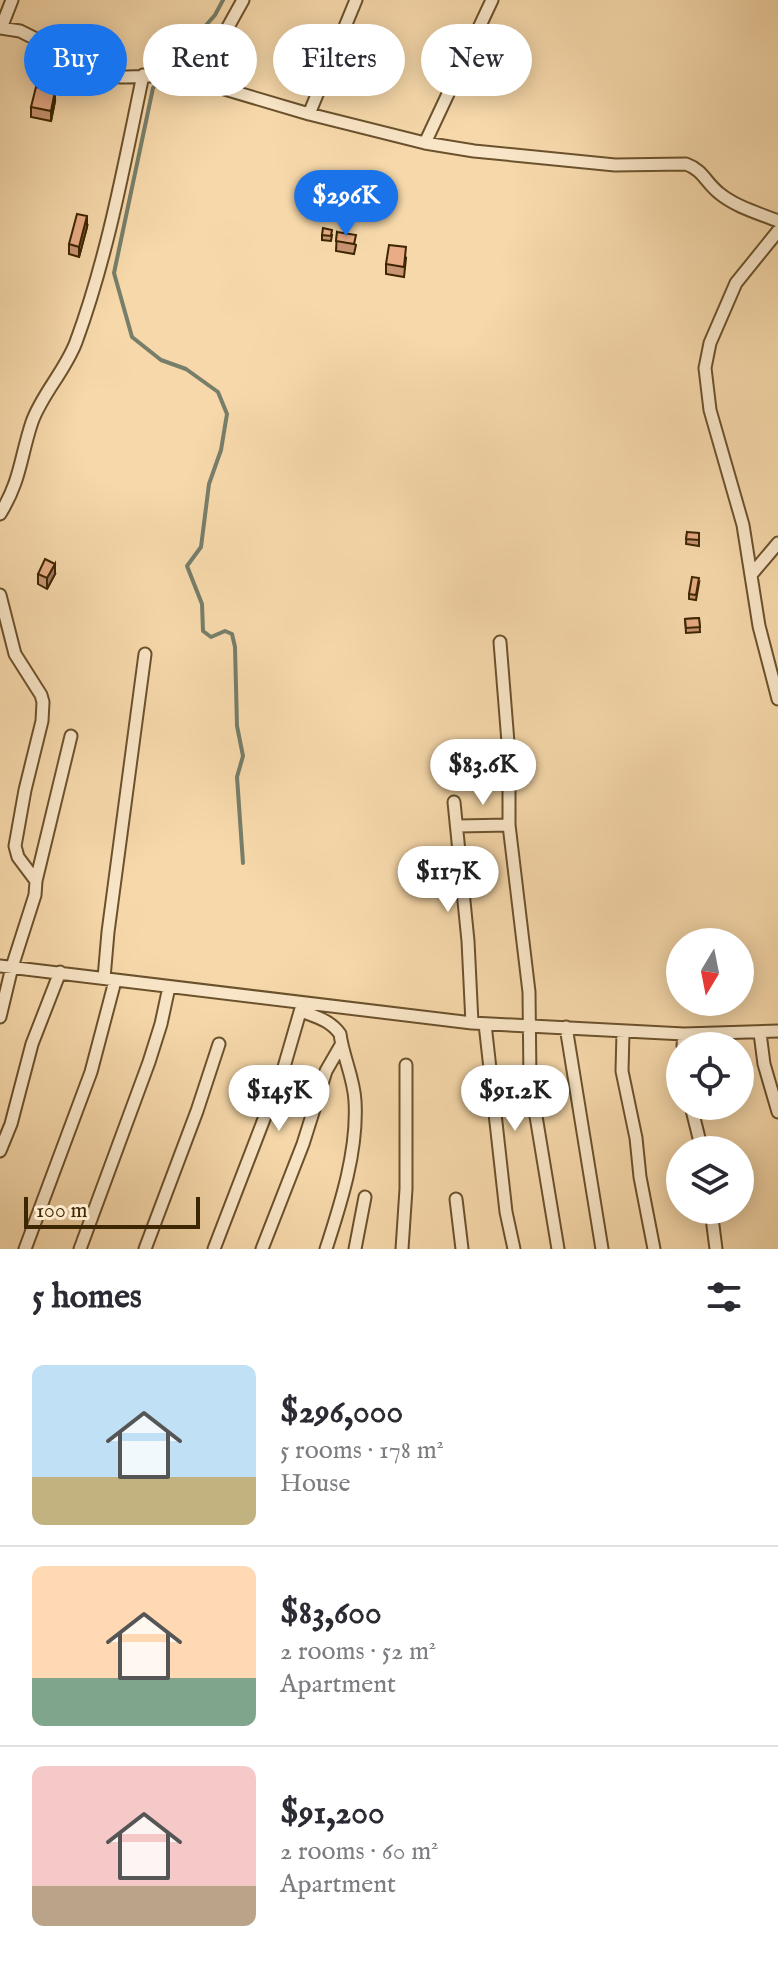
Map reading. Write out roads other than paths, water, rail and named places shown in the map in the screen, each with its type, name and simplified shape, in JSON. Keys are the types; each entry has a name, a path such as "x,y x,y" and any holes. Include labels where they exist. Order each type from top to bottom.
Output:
{"street":[{"path":"0,514 16,486 32,421 66,367 76,343 108,247 143,75 110,76 20,31 1,28 12,0"},
{"path":"230,24 243,0"},
{"path":"309,114 356,0"},
{"path":"425,143 492,0"},
{"path":"248,96 425,143 474,151 615,165 686,164 697,168 717,192 730,201 778,221"},
{"path":"778,231 736,283 710,343 705,368 710,410 722,459 738,504 759,626 778,699"},
{"path":"751,575 778,543"},
{"path":"0,595 15,654 43,702 42,721 15,846 18,857 36,881"},
{"path":"500,642 509,755 509,825 529,992 530,1080 558,1249"},
{"path":"25,1249 91,1072 109,980 127,775 145,654"},
{"path":"0,1017 6,966 31,908 71,736"},
{"path":"454,802 478,1024 514,1249"},
{"path":"458,826 509,825"},
{"path":"6,966 302,1008 478,1024 566,1027 666,1038"},
{"path":"0,1151 11,1124 32,1044 60,972"},
{"path":"80,1249 149,1062 169,987"},
{"path":"302,1008 334,1026 340,1034 355,1098 355,1125 326,1249"},
{"path":"214,1249 284,1067 302,1008"},
{"path":"566,1027 602,1249"},
{"path":"754,1034 778,1031"},
{"path":"623,1032 622,1071 654,1249"},
{"path":"760,1033 764,1064 778,1112"},
{"path":"145,1249 219,1044"},
{"path":"262,1249 303,1144 326,1071 341,1045"},
{"path":"402,1249 406,1189 406,1065"},
{"path":"355,1249 365,1197"},
{"path":"456,1199 462,1249"},
{"path":"713,1224 716,1249"}],"waterway":[{"path":"207,24 223,0"},
{"path":"151,96 114,273 132,337 161,360 186,369 218,392 227,414 221,450 209,484 201,547 187,566 202,604 203,631 211,637 225,631 232,634 235,647 237,726 243,756 237,777 243,863"}]}
